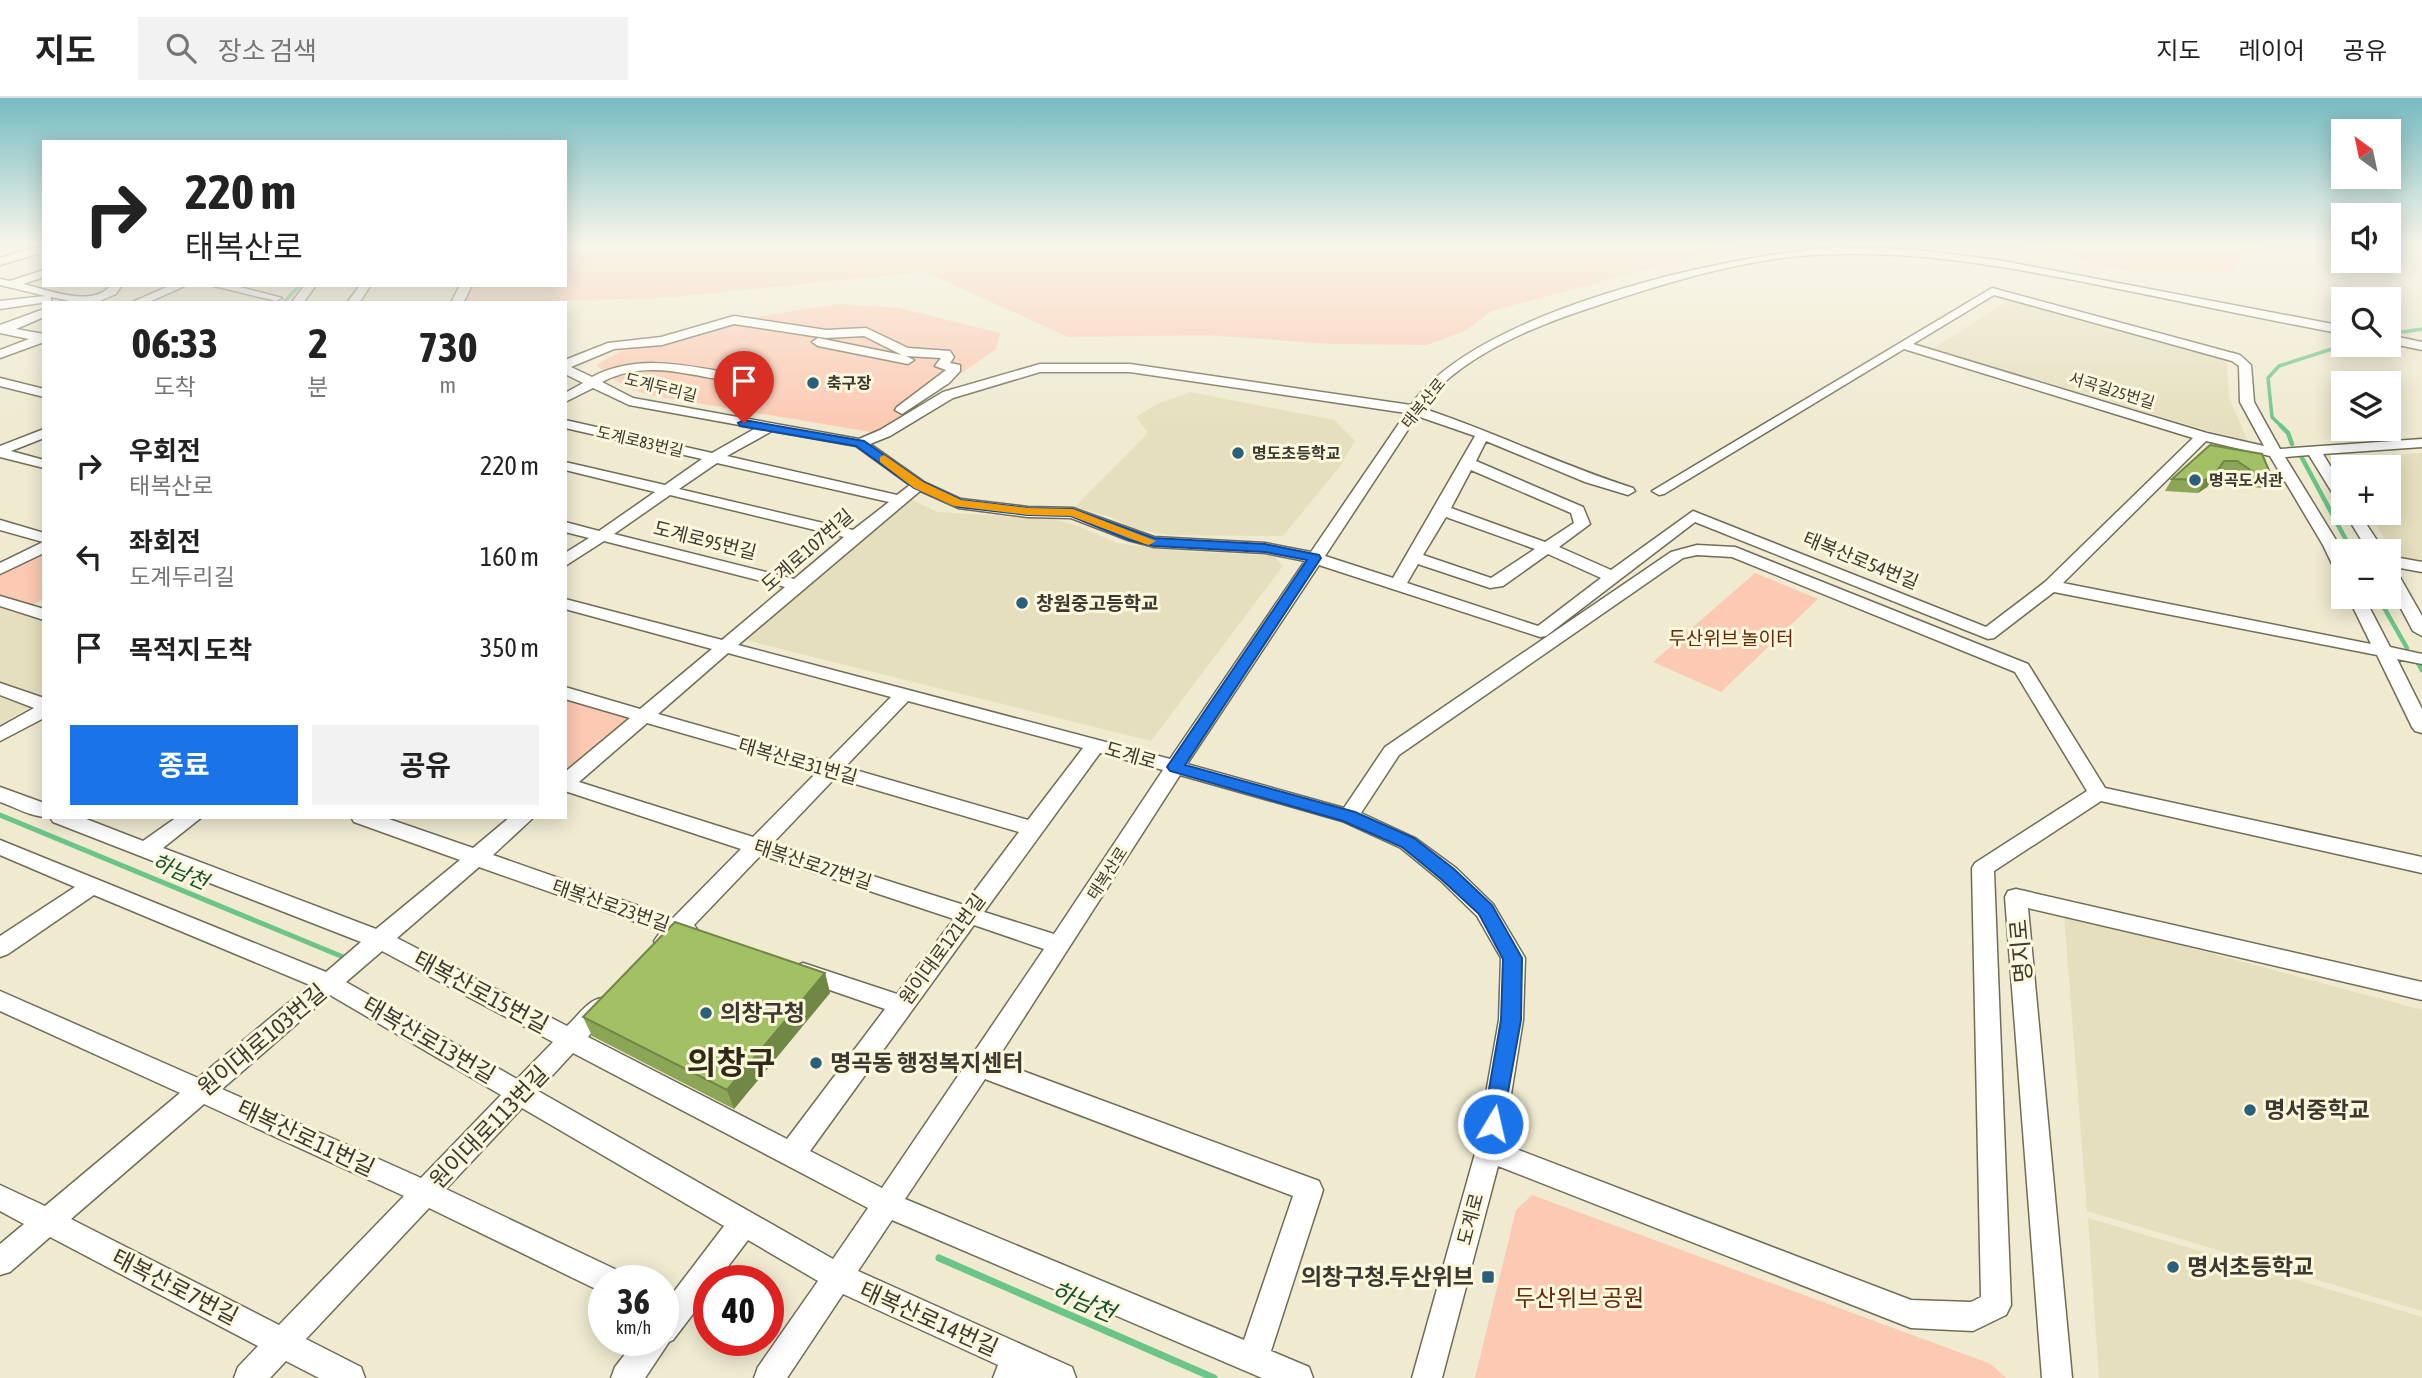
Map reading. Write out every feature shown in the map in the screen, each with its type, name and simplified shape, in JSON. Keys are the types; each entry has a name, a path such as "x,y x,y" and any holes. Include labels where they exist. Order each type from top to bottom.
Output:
{"street":[{"name":"태복산로","path":"840,1271 980,1066 1175,767 1414,410 1444,376 1474,354 1515,332 1589,304"},
{"path":"1659,491 1971,304"},
{"path":"2039,304 2236,358 2245,365 2247,402 2331,549"},
{"name":"태복산로","path":"2208,304 2331,328"},
{"path":"3,331 42,313"},
{"path":"567,366 612,345 662,341 734,320 801,330 798,338 955,368 944,380 860,443"},
{"path":"3,331 42,339"},
{"path":"0,354 42,339"},
{"path":"2401,342 2422,346"},
{"name":"서곡길25번길","path":"1903,345 2203,436 2277,453 2422,443"},
{"path":"584,356 625,369"},
{"path":"567,397 612,372 625,369 660,365 718,375"},
{"name":"도계두리길","path":"567,368 629,401 860,443 919,485 958,503 1028,512 1073,513 1154,542 1265,548 1315,558"},
{"path":"860,443 885,433 948,396 1040,368 1129,368 1414,410 1628,491"},
{"path":"0,382 42,392"},
{"path":"0,438 42,421"},
{"name":"도계로83번길","path":"567,424 714,458"},
{"name":"도계로95번길","path":"567,560 714,458 767,428"},
{"path":"0,452 42,434"},
{"path":"1397,585 1483,434"},
{"path":"2051,586 2203,436"},
{"path":"2313,450 2331,479"},
{"path":"0,452 42,463"},
{"path":"714,458 901,500"},
{"path":"1414,557 1490,583 1497,582 1582,524 1578,510 1468,463"},
{"path":"567,466 667,490"},
{"name":"도계로107번길","path":"725,648 856,535 919,485"},
{"name":"도계로95번길","path":"667,490 856,535"},
{"path":"1442,510 1548,548 1613,576"},
{"name":"태복산로54번길","path":"1315,558 1540,632 1693,516 1988,634 2051,586"},
{"path":"0,525 42,537"},
{"path":"567,528 601,536"},
{"name":"도계로95번길","path":"601,536 799,585"},
{"path":"0,569 42,548"},
{"path":"1349,816 1392,751 1677,555 1697,550 1735,552 2022,668 2098,793"},
{"path":"2401,563 2422,567"},
{"path":"2051,586 2422,659"},
{"path":"2401,588 2416,609 2422,631"},
{"path":"0,601 42,614"},
{"name":"도계로","path":"567,605 1095,745 1349,816 1408,843 1448,874 1485,910 1513,958 1511,1020 1489,1150 1427,1378"},
{"path":"2362,609 2422,727"},
{"path":"567,781 725,648"},
{"path":"0,690 42,706"},
{"name":"태복산로31번길","path":"567,694 1032,828"},
{"path":"648,958 904,694"},
{"path":"0,735 42,708"},
{"name":"원이대로121번길","path":"792,1155 968,913 1095,745"},
{"name":"태복산로27번길","path":"567,784 1060,945"},
{"path":"1489,1150 1911,1314 1973,1317 1996,1304 1983,868 2098,793 2422,865"},
{"path":"0,794 42,810"},
{"name":"태복산로15번길","path":"65,819 380,940 792,1155 884,1207 1298,1378"},
{"path":"145,850 189,819"},
{"name":"태복산로23번길","path":"367,819 703,937"},
{"name":"원이대로103번길","path":"0,1262 522,819"},
{"name":"태복산로13번길","path":"0,847 329,984 743,1224 840,1271"},
{"path":"0,948 93,885"},
{"name":"명지로","path":"2057,1378 2016,897 2422,991"},
{"path":"780,964 901,1005"},
{"name":"원이대로113번길","path":"249,1378 619,988"},
{"name":"태복산로11번길","path":"0,1000 426,1193 588,1271"},
{"path":"980,1066 1310,1190 1254,1359"},
{"name":"태복산로7번길","path":"0,1197 350,1378"},
{"path":"679,1302 743,1224"},
{"path":"769,1378 840,1271"},
{"name":"태복산로14번길","path":"840,1271 1013,1369 1061,1378"},
{"path":"626,1378 643,1356"}],"shaded area":[{"path":"2003,304 2028,304 2227,360 2229,397 2248,442 1930,350"},
{"name":"명도초등학교","path":"1190,392 1334,420 1355,441 1340,466 1283,536 1169,535 1133,528 1111,517 1075,507 1148,433 1136,417 1157,404"},
{"path":"2422,453 2422,562 2401,558 2401,539 2385,539 2376,525 2401,525 2401,455 2393,455"},
{"name":"창원중고등학교","path":"908,498 937,512 1053,519 1078,526 1117,543 1164,550 1274,556 1283,566 1151,741 745,640"},
{"path":"0,605 42,618 42,700 0,724"},
{"name":"명서중학교","path":"2064,914 2422,1010 2422,1311 2087,1211"},
{"name":"명서초등학교","path":"2088,1218 2422,1317 2422,1378 2099,1378"}],"green space":[{"path":"839,304 899,308 1000,333 996,349 877,433 649,395 625,387 596,365 621,351 676,340 750,318"},
{"path":"995,304 1519,304 1492,311 1465,331 1427,345 1333,344 1207,335 1068,337"},
{"path":"42,553 42,600 28,607 0,598 0,574"},
{"name":"두산위브 놀이터","path":"1755,573 1818,599 1721,692 1653,662"},
{"path":"567,701 630,718 567,769"},
{"name":"두산위브 공원","path":"1532,1195 1991,1364 2006,1378 1475,1378 1516,1210"}],"building":[{"path":"2210,445 2262,454 2271,475 2258,475 2237,461 2224,461 2214,475 2205,480 2172,479"},
{"name":"의창구청","path":"675,922 825,973 727,1090 583,1017"}],"waterway":[{"path":"2401,332 2422,329"},
{"path":"2292,444 2288,433 2272,417 2268,378 2279,366 2331,349"},
{"path":"2301,456 2346,539"},
{"path":"2385,609 2407,648"},
{"path":"2420,666 2422,670"},
{"name":"하남천","path":"0,815 348,959"},
{"name":"하남천","path":"939,1258 1214,1378"}],"slow traffic":[{"path":"884,459 919,485 958,503 1028,512 1073,513 1149,541"}],"place":[{"name":"축구장","path":"813,383"},
{"name":"명도초등학교","path":"1238,453"},
{"name":"명곡도서관","path":"2195,480"},
{"name":"창원중고등학교","path":"1022,603"},
{"name":"의창구청","path":"706,1013"},
{"name":"명곡동 행정복지센터","path":"816,1063"},
{"name":"명서중학교","path":"2250,1110"},
{"name":"명서초등학교","path":"2173,1267"},
{"name":"의창구청.두산위브","path":"1488,1277"}],"district":[{"name":"의창구","path":"731,1063"}],"route":[{"path":"744,423 860,443 919,485 958,503 1028,512 1073,513 1154,542 1265,548 1315,558 1175,767 1349,816 1408,843 1448,874 1485,910 1513,958 1511,1020 1493,1124"}]}
